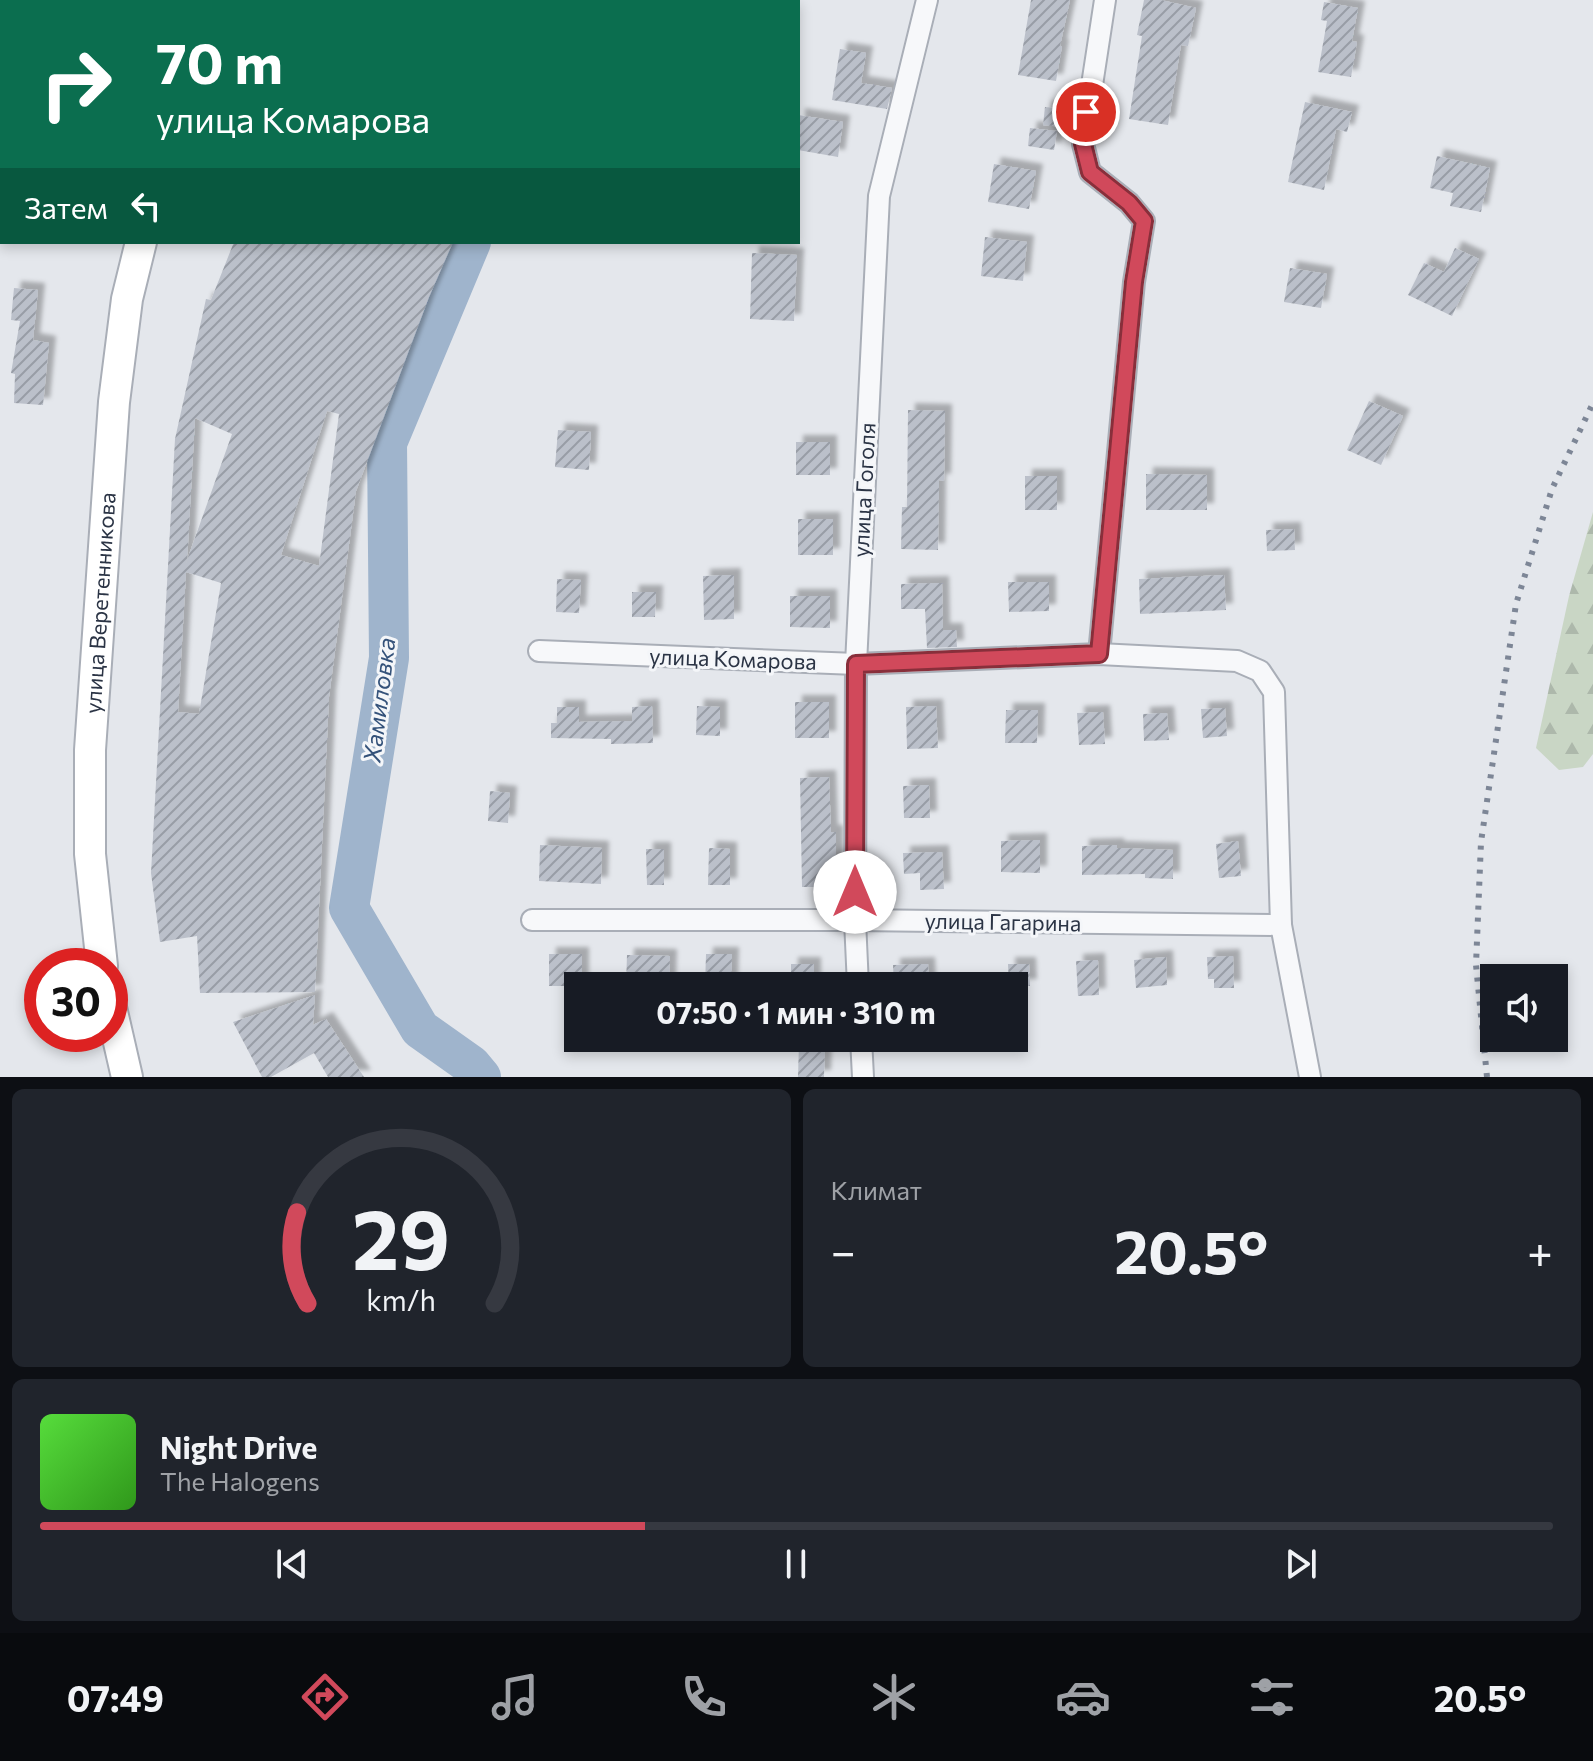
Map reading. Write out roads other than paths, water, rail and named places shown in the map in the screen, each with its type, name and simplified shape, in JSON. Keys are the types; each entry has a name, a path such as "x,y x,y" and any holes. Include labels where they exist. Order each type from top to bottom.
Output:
{"main road":[{"name":"улица Веретенникова","path":"100,948 90,854 90,750 114,402 127,299 141,244"},
{"path":"121,1052 127,1077"}],"street":[{"name":"улица Гоголя","path":"857,972 856,664 879,196 927,0"},
{"path":"1099,654 1134,282 1144,221 1129,203 1090,172 1083,144 1105,0"},
{"name":"улица Комарова","path":"539,651 856,664 1099,654 1237,661 1260,671 1274,692 1281,925"},
{"name":"улица Гагарина","path":"532,920 1281,925"},
{"path":"1281,925 1310,1077"},
{"path":"862,1052 863,1077"}],"waterway":[{"name":"Хамиловка","path":"470,244 387,443 389,658 349,908 420,1029 471,1065 481,1077"}],"railway":[{"path":"1487,1077 1476,965 1481,842 1516,604 1552,489 1593,403"}]}
